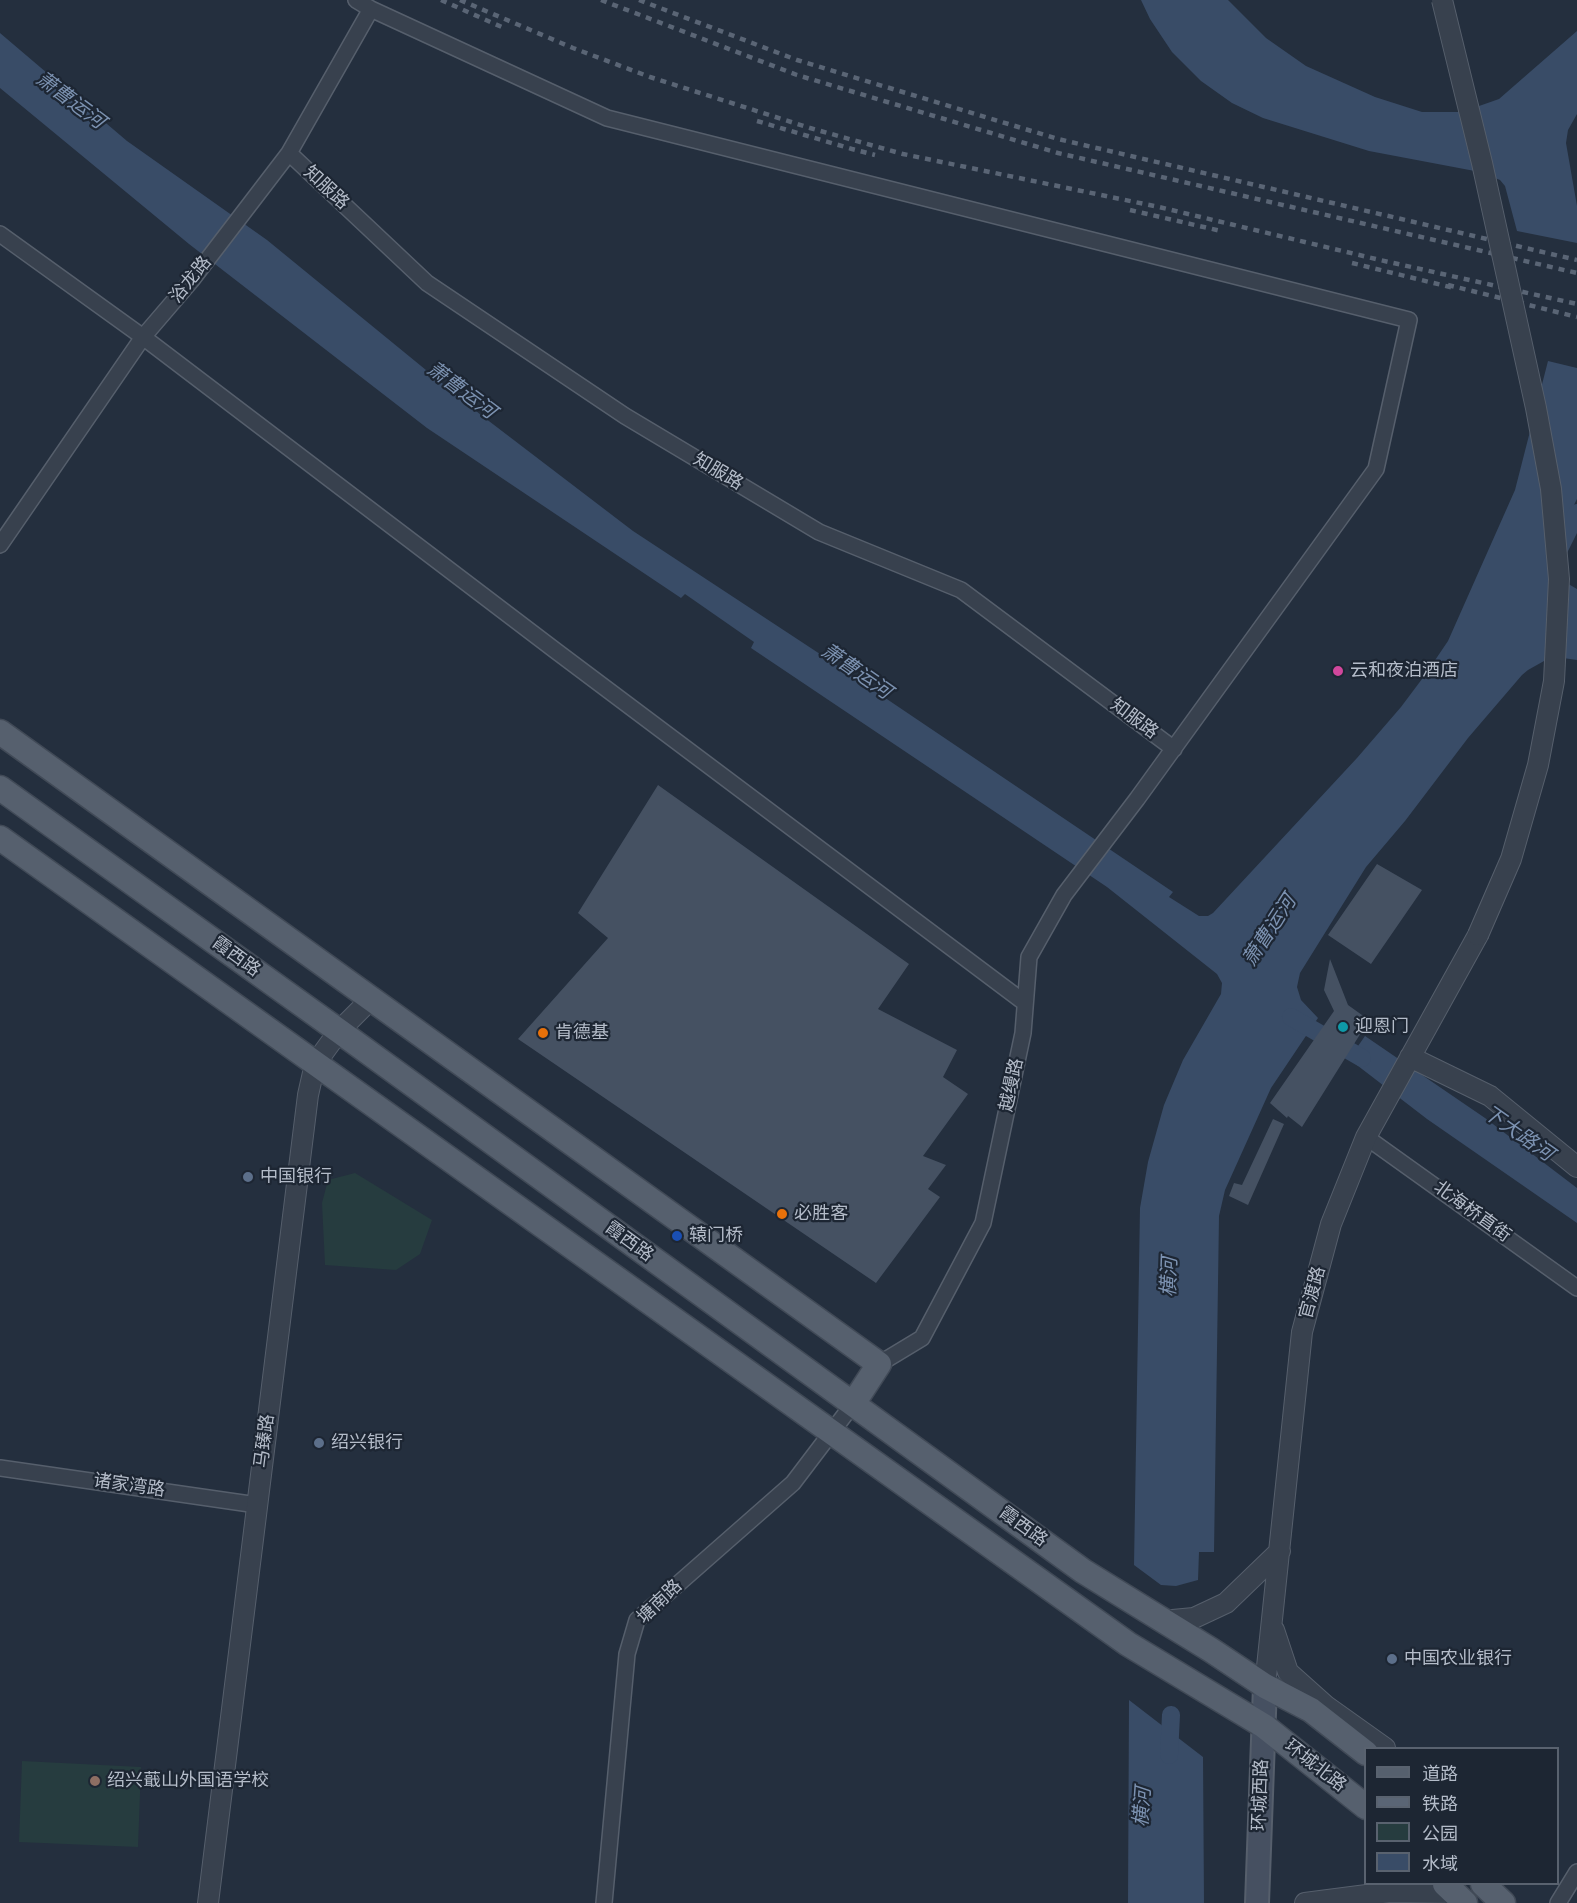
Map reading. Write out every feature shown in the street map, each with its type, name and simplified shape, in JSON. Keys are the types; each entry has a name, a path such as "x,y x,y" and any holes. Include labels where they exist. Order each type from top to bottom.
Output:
{"main road":[{"path":"0,732 879,1364 853,1404"},
{"name":"霞西路","path":"0,788 1083,1571 1265,1686"},
{"name":"霞西路","path":"0,838 1128,1644 1263,1726"},
{"path":"1265,1686 1311,1710 1364,1752"},
{"name":"环城西路","path":"1257,1903 1265,1686"},
{"name":"环城北路","path":"1263,1726 1364,1806"},
{"path":"1484,1885 1505,1903"}],"street":[{"path":"356,0 371,9"},
{"name":"官渡路","path":"1265,1686 1302,1332 1331,1224 1366,1137 1478,935 1511,859 1538,765 1554,681 1559,579 1551,489 1536,408 1482,163 1442,0"},
{"name":"浴龙路","path":"0,545 143,337 191,281 289,153 371,9"},
{"name":"越缦路","path":"371,9 607,118 1409,320 1376,469 1137,799 1064,895 1029,957 1023,1033 983,1222 922,1338 879,1364"},
{"name":"知服路","path":"289,153 427,283 615,410 819,532 961,590 1174,748"},
{"path":"0,234 143,337 1025,1003"},
{"name":"马臻路","path":"208,1903 308,1095 315,1064 339,1031 371,999"},
{"path":"1410,1057 1490,1096 1577,1167"},
{"name":"北海桥直街","path":"1366,1137 1577,1287"},
{"name":"塘南路","path":"604,1903 627,1653 637,1620 793,1483 853,1404"},
{"name":"诸家湾路","path":"0,1468 258,1505"},
{"path":"1162,1621 1194,1618 1226,1603 1280,1551"},
{"path":"1272,1622 1288,1672 1326,1706 1382,1747"},
{"path":"1558,1903 1577,1872"},
{"path":"1502,1885 1505,1903"},
{"path":"1305,1903 1390,1892 1455,1893"}],"green space":[{"path":"355,1173 432,1220 420,1254 396,1270 325,1265 322,1203 328,1180"},
{"path":"22,1761 141,1767 138,1847 19,1842"}],"water":[{"path":"1141,0 1228,0 1266,38 1306,66 1375,97 1422,112 1462,112 1499,99 1577,31 1577,114 1568,130 1566,143 1577,206 1577,243 1517,231 1505,186 1500,180 1480,172 1369,151 1263,118 1232,103 1201,81 1172,52 1150,19"},
{"name":"萧曹运河","path":"0,33 127,141 267,240 481,415 633,531 1173,892 1169,897 1199,916 1208,916 1213,913 1357,758 1425,675 1448,641 1515,490 1548,361 1577,368 1577,499 1550,552 1547,565 1551,574 1577,589 1577,660 1563,658 1544,661 1522,675 1468,738 1405,821 1366,867 1300,973 1297,987 1301,1000 1318,1018 1271,1088 1225,1190 1219,1216 1214,1552 1199,1552 1198,1580 1176,1586 1161,1585 1134,1565 1140,1208 1148,1162 1164,1105 1183,1060 1221,994 1222,983 1217,974 1107,887 751,648 754,642 685,594 681,598 427,428 189,244 0,88"},
{"path":"1365,1036 1485,1118 1577,1188 1577,1223 1427,1119 1349,1059"},
{"path":"1129,1700 1203,1757 1204,1903 1128,1903"}],"building":[{"path":"658,785 909,964 878,1009 957,1050 943,1077 968,1094 923,1156 946,1165 928,1189 940,1197 876,1283 518,1039 608,938 578,913"},
{"path":"1377,864 1422,890 1371,964 1328,935"},
{"path":"1330,959 1348,1005 1369,1020 1302,1127 1270,1103 1334,1011 1324,990"},
{"path":"1273,1119 1284,1124 1248,1205 1229,1196 1234,1183 1242,1185"}],"waterway":[{"path":"1554,559 1577,513"},
{"path":"1291,1017 1362,1058"},
{"name":"横河","path":"1169,1755 1171,1715"}],"railway":[{"path":"441,0 504,28"},
{"path":"460,0 573,48 650,77 810,128 903,154 1159,207 1577,304"},
{"path":"601,0 797,75 1058,153 1577,273"},
{"path":"639,0 797,60 1058,139 1577,260"},
{"path":"757,121 875,155"},
{"path":"1130,210 1221,231"},
{"path":"1352,263 1454,288"},
{"path":"1448,285 1577,317"}],"place":[{"name":"云和夜泊酒店","path":"1338,671"},
{"name":"迎恩门","path":"1343,1027"},
{"name":"肯德基","path":"543,1033"},
{"name":"中国银行","path":"248,1177"},
{"name":"必胜客","path":"782,1214"},
{"name":"辕门桥","path":"677,1236"},
{"name":"绍兴银行","path":"319,1443"},
{"name":"中国农业银行","path":"1392,1659"},
{"name":"绍兴蕺山外国语学校","path":"95,1781"}],"water label":[{"name":"下大路河","path":"1518,1134"}]}
